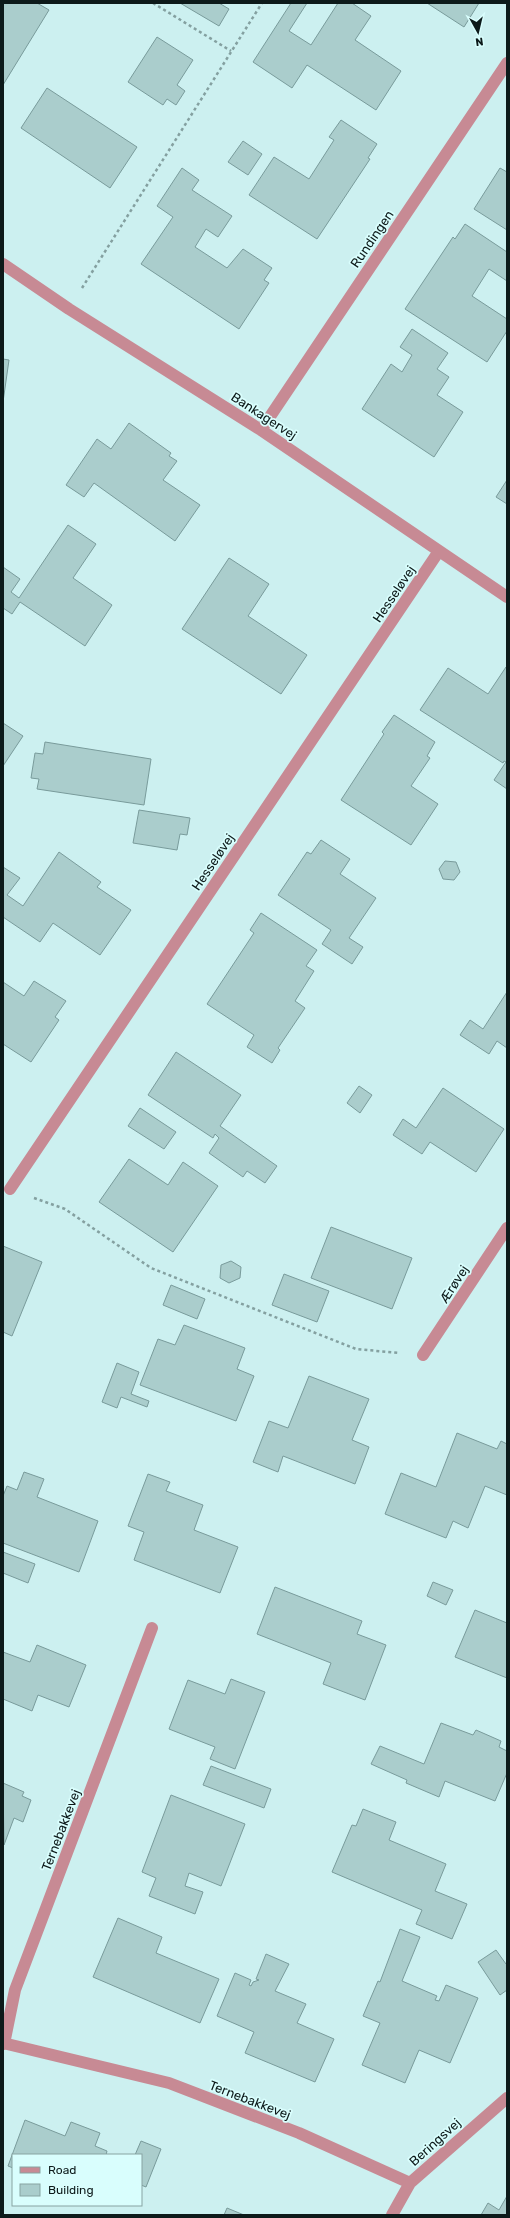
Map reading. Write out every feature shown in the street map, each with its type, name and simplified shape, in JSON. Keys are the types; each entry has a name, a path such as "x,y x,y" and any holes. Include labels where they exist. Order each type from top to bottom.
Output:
{"street":[{"name":"Rundingen","path":"261,430 507,63"},
{"name":"Bankagervej","path":"3,264 69,309 261,430 507,596"},
{"name":"Hesseløvej","path":"10,1189 439,551"},
{"name":"Ærøvej","path":"424,1355 507,1228"},
{"name":"Ternebakkevej","path":"152,1628 15,1990 4,2044 169,2083 299,2134 410,2183"},
{"name":"Beringsvej","path":"392,2215 410,2183 507,2098"}],"path":[{"path":"152,3 231,50"},
{"path":"69,309 262,3"},
{"path":"10,1189 65,1209 152,1268 356,1349 424,1355"}],"building":[{"path":"3,3 37,3 49,10 3,85"},
{"path":"180,3 219,3 229,9 219,26"},
{"path":"291,3 307,3 289,31 311,45 338,3 352,3 371,16 355,40 401,71 376,110 307,65 292,88 253,62"},
{"path":"427,3 479,3 464,27"},
{"path":"157,37 193,60 177,85 185,91 176,105 167,99 163,105 128,82"},
{"path":"47,88 137,147 110,188 21,128"},
{"path":"341,120 377,144 368,158 370,159 317,239 249,195 274,157 309,179 334,140 329,137"},
{"path":"243,141 262,154 248,175 228,162"},
{"path":"182,168 199,180 192,190 232,216 218,237 206,229 195,247 227,268 243,249 272,268 264,280 269,283 239,329 141,264 173,217 157,206"},
{"path":"500,168 507,172 507,230 474,209"},
{"path":"465,224 507,252 507,281 489,269 472,296 507,319 507,331 487,362 405,309 453,237 455,239"},
{"path":"412,329 448,353 437,369 449,377 437,395 463,412 434,457 362,409 391,364 402,372 412,355 400,347"},
{"path":"3,359 9,360 3,402"},
{"path":"129,423 171,453 169,456 177,461 163,480 200,505 175,541 94,483 84,497 66,485 97,439 111,449"},
{"path":"507,480 507,504 496,497"},
{"path":"68,525 96,544 73,578 112,605 85,646 20,602 12,614 3,608 3,567 20,579 11,592 19,598"},
{"path":"229,558 269,584 248,616 307,655 281,694 182,629"},
{"path":"506,667 507,789 494,780 506,762 504,761 503,763 420,710 448,668 488,694"},
{"path":"394,715 435,742 427,756 430,758 411,786 438,804 411,845 341,800 384,734 382,732"},
{"path":"3,723 23,736 3,766"},
{"path":"45,742 151,759 144,805 37,789 39,779 31,778 35,753 43,754"},
{"path":"139,810 190,818 187,835 180,834 177,850 133,843"},
{"path":"321,840 350,859 340,874 376,898 349,938 363,947 352,964 322,944 331,930 278,895 307,852 311,854"},
{"path":"59,852 101,882 97,887 131,910 100,955 53,923 40,942 3,917 3,867 20,878 7,895 23,906"},
{"path":"445,861 456,862 460,872 454,880 443,879 439,869"},
{"path":"261,913 317,950 306,966 314,971 295,1001 305,1008 278,1048 280,1050 272,1063 247,1047 254,1035 207,1004 254,933 250,930"},
{"path":"34,981 66,1001 55,1017 59,1020 31,1062 3,1044 3,982 24,996"},
{"path":"507,992 507,1048 497,1041 489,1054 460,1035 470,1020 483,1029"},
{"path":"176,1052 241,1095 220,1126 277,1166 265,1183 247,1171 243,1177 209,1153 219,1138 215,1134 213,1138 148,1095"},
{"path":"359,1086 372,1095 360,1113 347,1103"},
{"path":"443,1088 504,1129 476,1172 430,1142 422,1154 393,1135 403,1119 416,1128"},
{"path":"140,1108 176,1132 164,1149 128,1126"},
{"path":"129,1159 168,1185 183,1162 218,1186 173,1252 99,1202"},
{"path":"331,1227 412,1258 392,1309 311,1278"},
{"path":"3,1246 42,1262 12,1336 3,1332"},
{"path":"231,1261 241,1267 240,1278 229,1283 220,1278 221,1265"},
{"path":"284,1274 329,1291 317,1322 272,1305"},
{"path":"171,1285 205,1299 197,1319 163,1305"},
{"path":"184,1325 245,1348 237,1369 254,1376 236,1421 140,1385 158,1339 175,1345"},
{"path":"117,1363 139,1372 131,1394 149,1401 147,1407 121,1397 117,1408 102,1402"},
{"path":"309,1376 369,1399 352,1440 369,1447 355,1484 283,1456 278,1472 253,1462 269,1421 288,1428"},
{"path":"457,1433 497,1449 501,1441 507,1444 507,1495 485,1486 468,1528 453,1521 446,1538 385,1514 401,1473 436,1487"},
{"path":"24,1472 44,1479 37,1497 98,1521 79,1572 3,1543 3,1496 7,1486 17,1490"},
{"path":"148,1474 170,1482 166,1491 203,1505 194,1530 238,1547 220,1593 134,1560 144,1532 128,1526"},
{"path":"3,1552 35,1564 28,1583 3,1573"},
{"path":"433,1582 453,1590 446,1605 427,1596"},
{"path":"275,1587 362,1621 357,1634 386,1645 365,1700 323,1684 331,1663 257,1634"},
{"path":"475,1610 507,1623 507,1678 455,1657"},
{"path":"37,1645 86,1665 69,1707 38,1695 32,1711 3,1699 3,1652 30,1662"},
{"path":"231,1679 265,1692 235,1769 210,1759 215,1747 169,1729 188,1680 225,1694"},
{"path":"441,1723 473,1735 476,1730 501,1741 499,1747 507,1751 507,1773 495,1801 445,1781 439,1797 406,1783 407,1780 371,1764 380,1746 424,1764"},
{"path":"211,1766 271,1789 264,1808 203,1785"},
{"path":"3,1783 24,1792 22,1796 31,1800 23,1822 14,1818 4,1845"},
{"path":"171,1795 245,1824 221,1886 189,1873 185,1886 203,1892 195,1914 149,1896 156,1878 142,1872"},
{"path":"363,1809 396,1822 389,1840 446,1864 435,1891 467,1904 452,1939 416,1924 422,1910 332,1872 352,1825 356,1826"},
{"path":"118,1918 162,1937 156,1953 219,1979 200,2023 93,1977"},
{"path":"400,1929 420,1937 402,1981 437,1996 435,2000 439,2001 446,1985 478,1998 450,2063 419,2050 405,2083 362,2065 380,2023 363,2016 378,1981 380,1982"},
{"path":"496,1950 506,1964 507,1963 507,1990 500,1995 478,1962"},
{"path":"266,1954 289,1964 275,1991 306,2004 297,2023 334,2039 315,2082 245,2053 254,2032 217,2016 235,1973 251,1980 249,1985 251,1986 253,1982 259,1980 256,1979"},
{"path":"25,2120 65,2136 71,2122 100,2133 95,2146 107,2151 106,2154 12,2154"},
{"path":"141,2141 161,2149 146,2187 142,2185 142,2154 135,2154"},
{"path":"12,2155 12,2168 8,2166"},
{"path":"507,2196 507,2215 481,2215 488,2203 499,2210"},
{"path":"227,2208 244,2215 224,2215"}]}
